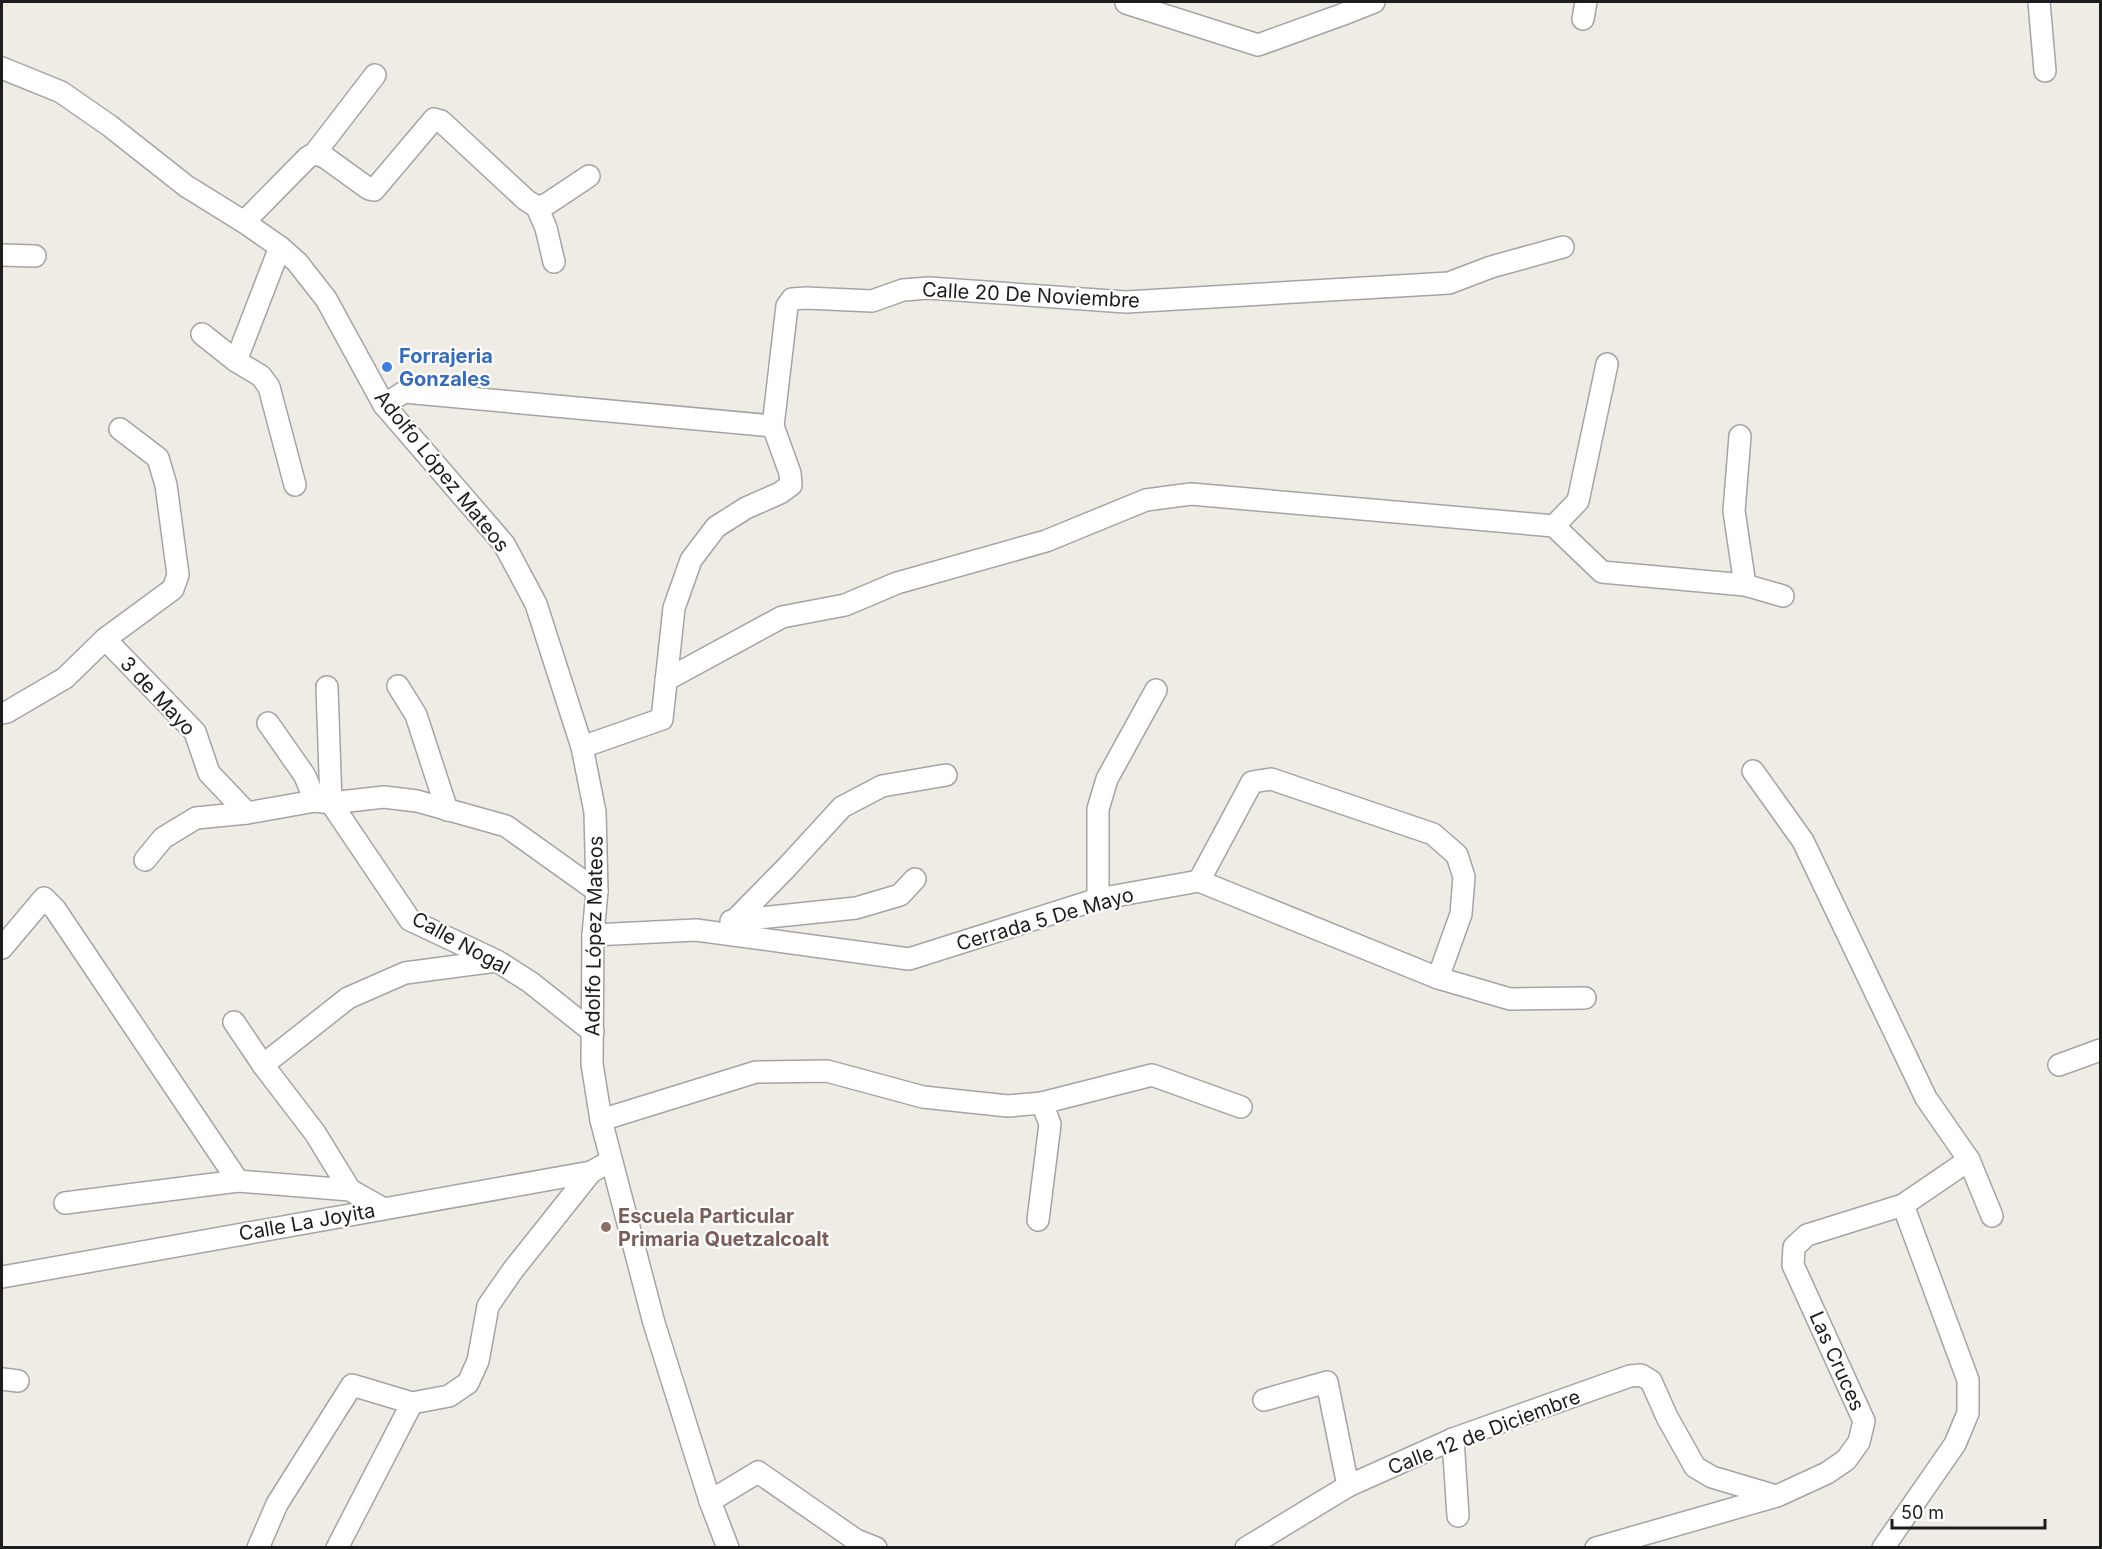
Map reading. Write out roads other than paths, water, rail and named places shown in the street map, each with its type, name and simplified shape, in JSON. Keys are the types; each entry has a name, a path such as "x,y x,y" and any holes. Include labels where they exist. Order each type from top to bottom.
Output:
{"street":[{"path":"1128,2 1126,3 1258,45 1374,2"},
{"path":"2039,2 2045,71"},
{"name":"Adolfo López Mateos","path":"2,68 61,92 110,126 186,186 244,222 297,262 326,299 384,405 504,544 536,604 582,747 595,812 597,891 593,935 592,1064 601,1120 654,1323 710,1501 728,1548"},
{"path":"244,222 307,158 315,153 375,75"},
{"path":"315,153 326,158 369,189 374,190 434,119 441,122 526,200 537,207 546,228 554,262"},
{"path":"537,207 546,204 589,176"},
{"path":"236,361 280,247"},
{"name":"Calle 20 De Noviembre","path":"582,747 662,719 674,608 691,560 716,527 746,508 780,493 791,485 790,473 773,426 788,306 792,299 872,302 903,290 928,288 1126,302 1449,283 1491,267 1563,247"},
{"path":"2,255 35,255"},
{"path":"202,334 236,361 261,376 269,387 295,485"},
{"path":"1554,526 1578,501 1607,364"},
{"path":"384,405 404,392 773,426"},
{"path":"2,713 65,678 105,639 173,589 178,575 166,485 158,458 120,429"},
{"path":"1740,436 1734,511 1745,585"},
{"path":"666,680 782,617 845,605 897,583 1046,541 1146,500 1191,494 1554,526 1602,572 1745,585 1783,596"},
{"name":"3 de Mayo","path":"105,639 195,732 209,773 247,813"},
{"path":"398,686 416,715 447,810"},
{"path":"323,802 327,687"},
{"path":"1098,899 1098,809 1107,779 1156,690"},
{"name":"Calle Nogal","path":"268,723 410,920 497,961 530,982 593,1032"},
{"path":"1753,771 1803,841 1926,1098 1969,1161 1992,1216"},
{"path":"735,919 788,867 842,807 882,786 946,775"},
{"path":"1438,978 1461,914 1464,877 1457,855 1434,834 1271,779 1252,782 1199,881 1438,978 1510,999 1585,998"},
{"path":"145,860 163,838 196,818 323,802 384,797 417,801 506,826 597,891"},
{"path":"696,930 735,919 856,908 900,895 915,879"},
{"name":"Cerrada 5 De Mayo","path":"593,935 696,930 909,959 1098,899 1199,881"},
{"path":"2,948 44,898 56,909 238,1181"},
{"path":"263,1065 348,998 357,994 405,973 497,961"},
{"path":"234,1022 263,1065 315,1133 350,1190"},
{"path":"2059,1065 2100,1050"},
{"path":"601,1120 756,1072 827,1071 923,1096 1008,1106 1042,1103 1152,1075 1241,1107"},
{"path":"1038,1220 1050,1124 1042,1103"},
{"name":"Calle La Joyita","path":"2,1277 591,1172 610,1161"},
{"name":"Las Cruces","path":"1777,1496 1827,1473 1846,1460 1858,1442 1864,1421 1793,1264 1794,1247 1807,1235 1903,1205 1969,1161"},
{"path":"258,1548 277,1504 351,1385 412,1403 449,1396 468,1383 478,1361 488,1306 513,1270 591,1172"},
{"path":"66,1203 238,1181 350,1190 382,1208"},
{"path":"1883,1548 1955,1444 1968,1413 1968,1380 1903,1205"},
{"name":"Calle 12 de Diciembre","path":"1246,1548 1348,1486 1453,1439 1630,1376 1641,1376 1651,1381 1667,1417 1695,1467 1713,1477 1777,1496"},
{"path":"1264,1400 1328,1382 1348,1486"},
{"path":"337,1548 412,1403"},
{"name":"Calle 12 de Diciembre","path":"1453,1439 1458,1516"},
{"path":"710,1501 758,1472 856,1540 876,1548"},
{"path":"1596,1548 1777,1496"}],"place":[{"name":"Forrajeria Gonzales","path":"387,367"},
{"name":"Escuela Particular Primaria Quetzalcoalt","path":"606,1227"}]}
